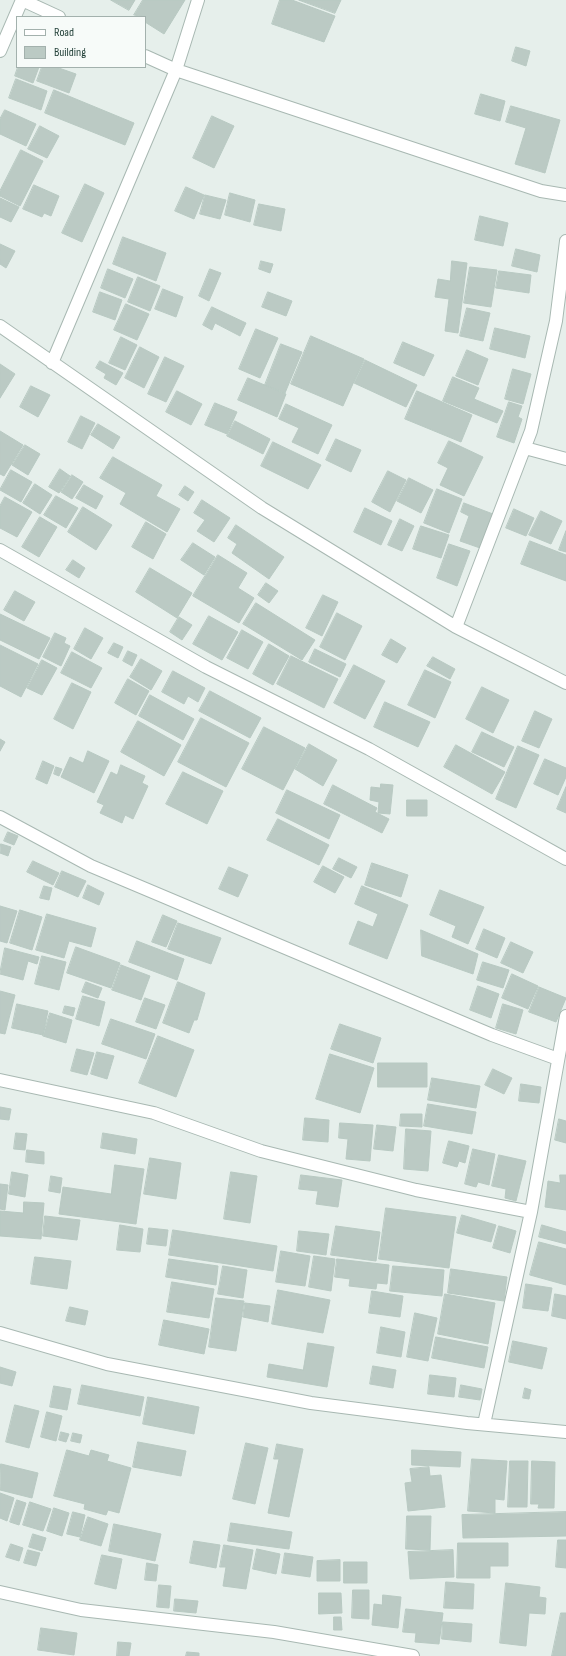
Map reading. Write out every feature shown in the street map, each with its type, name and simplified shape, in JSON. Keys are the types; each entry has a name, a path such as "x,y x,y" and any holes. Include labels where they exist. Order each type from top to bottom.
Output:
{"street":[{"path":"0,51 22,0 57,16"},
{"path":"52,363 176,70 198,0"},
{"path":"146,56 176,70 541,191 566,195"},
{"path":"456,627 531,431 556,321 566,241"},
{"path":"0,326 262,508 456,627 566,683"},
{"path":"525,448 566,459"},
{"path":"0,550 206,667 369,749 566,859"},
{"path":"0,817 91,866 492,1035 558,1059"},
{"path":"484,1424 531,1212 566,1016"},
{"path":"0,1080 154,1113 261,1151 416,1190 531,1212"},
{"path":"0,1333 107,1364 311,1403 484,1424 566,1432"},
{"path":"0,1592 81,1610 274,1632 414,1656"}],"building":[{"path":"111,0 135,0 129,10"},
{"path":"143,0 185,0 164,34 146,23 146,16 134,15"},
{"path":"280,0 292,0 335,16 324,42 272,24"},
{"path":"299,0 341,0 335,13"},
{"path":"516,47 530,51 526,66 512,61"},
{"path":"18,68 39,68 33,83 15,76"},
{"path":"42,68 59,68 76,74 69,93 37,81"},
{"path":"16,79 47,91 41,110 9,98"},
{"path":"54,90 134,123 125,145 45,113"},
{"path":"481,94 505,101 500,121 475,114"},
{"path":"511,106 560,120 545,173 515,164 526,128 506,122"},
{"path":"5,110 36,124 26,146 0,134 0,119"},
{"path":"212,116 234,126 214,168 193,158"},
{"path":"40,126 59,136 47,158 28,149"},
{"path":"21,150 43,161 20,206 0,196 0,191"},
{"path":"85,184 104,193 82,242 62,233"},
{"path":"34,185 59,196 51,216 44,213 42,217 23,209"},
{"path":"186,187 204,195 194,219 175,211"},
{"path":"230,193 255,200 250,222 225,215"},
{"path":"205,195 226,200 220,219 200,214"},
{"path":"0,198 19,207 11,222 0,217"},
{"path":"259,204 285,209 281,231 254,225"},
{"path":"480,216 508,223 503,246 475,240"},
{"path":"123,237 166,253 156,281 113,264"},
{"path":"0,244 15,251 6,268 0,264"},
{"path":"516,249 540,255 537,272 512,266"},
{"path":"261,261 273,264 270,273 259,269"},
{"path":"452,261 467,263 458,333 445,331 449,299 435,297 438,279 450,281"},
{"path":"470,267 497,270 491,307 464,303"},
{"path":"108,269 133,279 125,298 101,288"},
{"path":"210,269 221,273 209,301 199,296"},
{"path":"499,271 531,275 529,293 496,288"},
{"path":"138,277 160,286 150,311 128,302"},
{"path":"163,289 183,297 176,317 155,309"},
{"path":"100,292 122,300 115,320 93,312"},
{"path":"268,292 292,301 286,316 262,307"},
{"path":"126,304 149,314 137,340 114,330"},
{"path":"212,307 246,323 240,336 215,323 212,330 203,325"},
{"path":"467,308 490,313 483,341 460,336"},
{"path":"495,328 530,336 525,358 490,349"},
{"path":"256,329 278,338 260,378 239,369"},
{"path":"311,336 364,359 343,406 291,384"},
{"path":"121,337 137,345 125,370 109,363"},
{"path":"403,342 434,355 424,376 394,363"},
{"path":"281,344 302,352 285,393 265,385"},
{"path":"140,347 159,357 144,388 125,378"},
{"path":"467,350 488,359 478,385 456,376"},
{"path":"165,357 184,366 166,402 148,394"},
{"path":"365,360 417,385 406,407 354,383"},
{"path":"100,361 123,373 116,385 104,378 106,374 96,368"},
{"path":"0,364 15,374 0,398"},
{"path":"513,369 531,374 523,404 505,399"},
{"path":"453,377 479,388 474,399 503,411 497,423 443,401"},
{"path":"248,378 286,394 277,417 238,400"},
{"path":"31,386 50,395 38,417 20,407"},
{"path":"177,391 202,404 191,425 166,412"},
{"path":"417,391 472,415 461,442 405,419"},
{"path":"509,402 522,406 518,417 522,419 514,443 497,437"},
{"path":"215,403 237,412 227,434 205,425"},
{"path":"286,404 332,425 318,454 292,442 299,428 279,419"},
{"path":"81,416 95,423 82,449 68,442"},
{"path":"235,421 270,439 263,454 227,436"},
{"path":"98,424 120,437 113,449 91,435"},
{"path":"0,431 23,445 4,476 0,474"},
{"path":"336,439 361,450 351,472 326,460"},
{"path":"449,441 483,457 464,496 440,485 448,468 438,463"},
{"path":"273,442 321,465 308,489 261,466"},
{"path":"25,445 40,454 28,475 12,465"},
{"path":"113,457 162,485 156,496 180,509 167,532 120,504 126,493 100,478"},
{"path":"60,469 70,476 59,493 49,487"},
{"path":"11,470 32,482 21,502 0,490"},
{"path":"388,471 406,480 390,512 372,502"},
{"path":"72,475 83,482 72,499 61,492"},
{"path":"409,478 433,490 421,513 397,501"},
{"path":"35,484 52,495 40,514 23,503"},
{"path":"84,485 103,496 96,509 76,498"},
{"path":"185,486 194,492 188,501 179,495"},
{"path":"437,489 462,499 449,533 424,523"},
{"path":"56,496 78,508 66,528 44,515"},
{"path":"5,497 32,512 17,537 0,528 0,506"},
{"path":"202,500 230,518 214,542 197,531 205,520 194,513"},
{"path":"464,503 493,514 480,548 460,541 469,516 461,512"},
{"path":"83,507 112,525 96,550 68,532"},
{"path":"365,508 392,521 381,545 354,532"},
{"path":"514,509 534,518 526,536 506,528"},
{"path":"541,511 562,521 551,544 529,535"},
{"path":"40,517 57,527 39,557 22,547"},
{"path":"400,519 414,526 402,551 388,545"},
{"path":"146,522 166,534 153,559 132,547"},
{"path":"236,525 284,557 269,579 232,553 237,544 228,538"},
{"path":"421,526 449,535 441,558 413,549"},
{"path":"566,531 566,552 559,550"},
{"path":"530,541 566,555 566,581 521,564"},
{"path":"193,543 215,557 204,575 181,560"},
{"path":"449,544 470,551 457,586 437,578"},
{"path":"218,555 247,573 238,588 254,598 239,623 193,596"},
{"path":"73,560 85,568 79,578 66,570"},
{"path":"150,568 192,593 177,618 136,592"},
{"path":"266,583 278,591 269,603 258,595"},
{"path":"15,591 35,602 24,621 4,610"},
{"path":"323,595 338,602 322,636 306,628"},
{"path":"256,603 315,640 302,660 243,624"},
{"path":"337,613 362,626 345,660 320,647"},
{"path":"0,614 50,638 39,659 0,640"},
{"path":"209,616 238,632 222,660 193,644"},
{"path":"179,617 192,625 182,640 170,632"},
{"path":"85,628 103,638 91,659 74,649"},
{"path":"242,630 263,642 248,669 227,658"},
{"path":"55,633 66,638 64,643 70,646 61,666 43,657"},
{"path":"391,639 406,648 397,663 382,655"},
{"path":"114,643 123,647 118,658 108,653"},
{"path":"269,644 289,656 273,685 253,674"},
{"path":"0,645 38,664 21,697 0,686"},
{"path":"315,649 346,664 340,677 309,662"},
{"path":"128,651 137,655 132,666 123,661"},
{"path":"72,652 102,668 91,688 61,673"},
{"path":"291,656 338,679 324,708 277,684"},
{"path":"433,657 455,669 450,679 427,666"},
{"path":"141,659 162,671 151,690 130,677"},
{"path":"42,660 57,668 42,695 27,688"},
{"path":"354,665 385,681 365,719 334,703"},
{"path":"425,670 451,682 435,718 408,705"},
{"path":"173,671 205,688 198,702 188,696 184,704 162,692"},
{"path":"128,679 149,691 136,715 115,703"},
{"path":"72,683 91,692 73,729 54,719"},
{"path":"482,687 509,700 493,733 466,719"},
{"path":"210,691 261,718 250,738 199,711"},
{"path":"150,695 194,719 183,740 139,716"},
{"path":"385,702 430,722 418,747 374,727"},
{"path":"535,711 552,719 539,748 522,741"},
{"path":"201,718 249,743 226,787 178,762"},
{"path":"138,721 181,745 164,776 121,752"},
{"path":"264,727 305,748 283,790 242,769"},
{"path":"482,732 514,747 504,767 472,752"},
{"path":"0,739 5,742 0,751"},
{"path":"309,744 337,760 323,786 295,769"},
{"path":"456,745 505,772 492,794 444,767"},
{"path":"518,746 539,755 516,808 496,799"},
{"path":"88,751 109,761 94,793 61,777 70,757 83,763"},
{"path":"545,759 566,768 566,777 558,795 534,784"},
{"path":"43,761 54,766 47,784 36,779"},
{"path":"121,765 145,776 142,783 148,786 133,819 125,815 122,823 100,813 104,805 97,802 111,772 117,775"},
{"path":"56,767 62,769 59,776 54,774"},
{"path":"183,772 223,791 207,824 166,804"},
{"path":"381,784 393,785 390,814 378,813 379,802 370,800 371,787 380,788"},
{"path":"333,785 377,808 375,812 389,819 382,833 324,804"},
{"path":"566,787 566,813 557,809"},
{"path":"287,790 340,815 329,839 276,813"},
{"path":"407,800 427,800 427,816 407,816"},
{"path":"278,819 329,845 319,865 267,840"},
{"path":"8,832 18,836 14,845 4,841"},
{"path":"1,844 11,847 8,856 0,853"},
{"path":"339,858 357,867 351,878 333,869"},
{"path":"33,861 59,873 53,885 27,872"},
{"path":"372,863 408,875 401,897 365,885"},
{"path":"323,866 344,877 335,893 314,882"},
{"path":"229,867 248,875 238,897 219,889"},
{"path":"62,871 86,881 78,897 55,887"},
{"path":"88,885 104,893 99,905 83,898"},
{"path":"44,886 52,888 49,900 40,898"},
{"path":"362,886 408,905 387,959 349,944 358,921 373,927 378,914 355,904"},
{"path":"440,890 484,907 468,944 452,937 456,926 430,915"},
{"path":"0,906 17,911 7,943 0,941"},
{"path":"20,910 42,917 32,950 10,943"},
{"path":"47,914 96,928 91,947 69,941 64,958 36,950"},
{"path":"163,915 177,921 166,947 152,942"},
{"path":"178,923 221,938 211,964 168,949"},
{"path":"484,929 505,938 497,958 476,949"},
{"path":"421,930 478,954 473,974 422,956"},
{"path":"137,941 184,959 177,980 129,962"},
{"path":"511,942 533,952 523,973 501,963"},
{"path":"76,947 120,963 111,988 67,973"},
{"path":"5,948 39,957 37,964 28,961 23,980 0,974"},
{"path":"42,956 66,962 59,990 35,984"},
{"path":"483,962 509,970 503,988 477,980"},
{"path":"121,965 150,976 141,1000 112,990"},
{"path":"512,974 538,986 528,1009 502,998"},
{"path":"86,982 102,988 98,998 82,992"},
{"path":"178,982 205,993 197,1020 194,1020 189,1033 163,1023"},
{"path":"478,986 499,994 491,1018 470,1010"},
{"path":"539,987 566,998 556,1022 529,1012"},
{"path":"0,991 15,995 5,1034 0,1033"},
{"path":"83,996 105,1002 99,1026 76,1019"},
{"path":"145,998 165,1005 156,1029 136,1022"},
{"path":"17,1004 48,1011 43,1035 12,1028"},
{"path":"503,1004 523,1010 516,1034 496,1028"},
{"path":"65,1006 75,1008 73,1016 63,1013"},
{"path":"50,1013 72,1020 66,1043 43,1036"},
{"path":"111,1019 155,1034 146,1059 102,1044"},
{"path":"340,1024 381,1038 373,1063 331,1049"},
{"path":"158,1036 194,1050 176,1097 139,1083"},
{"path":"77,1049 94,1053 87,1075 71,1071"},
{"path":"97,1052 114,1056 107,1079 91,1074"},
{"path":"330,1054 374,1068 360,1113 316,1099"},
{"path":"378,1063 427,1063 427,1087 378,1087"},
{"path":"493,1069 512,1078 504,1094 485,1085"},
{"path":"432,1078 480,1086 476,1108 428,1100"},
{"path":"521,1084 541,1087 539,1103 519,1101"},
{"path":"428,1104 476,1112 472,1134 424,1126"},
{"path":"0,1107 11,1109 9,1120 0,1119"},
{"path":"401,1114 422,1114 422,1127 400,1126"},
{"path":"305,1118 329,1120 328,1142 303,1140"},
{"path":"559,1119 566,1121 566,1143 555,1140"},
{"path":"340,1123 373,1125 370,1161 346,1159 348,1139 339,1138"},
{"path":"377,1125 396,1127 393,1151 374,1149"},
{"path":"406,1129 431,1131 428,1171 404,1169"},
{"path":"16,1133 27,1134 25,1150 14,1149"},
{"path":"103,1133 137,1139 135,1154 101,1148"},
{"path":"449,1141 469,1146 465,1163 459,1161 457,1167 443,1163"},
{"path":"473,1149 495,1154 489,1185 478,1182 476,1187 465,1184"},
{"path":"27,1150 44,1152 44,1164 26,1162"},
{"path":"499,1155 526,1161 516,1201 505,1198 506,1189 492,1186"},
{"path":"150,1158 181,1163 176,1199 144,1194"},
{"path":"115,1165 144,1169 136,1224 59,1214 63,1187 111,1194"},
{"path":"12,1172 28,1175 25,1197 9,1194"},
{"path":"231,1172 257,1176 250,1223 224,1219"},
{"path":"301,1175 342,1180 338,1207 316,1204 318,1191 299,1189"},
{"path":"560,1175 566,1175 566,1210 545,1207 548,1181 560,1183"},
{"path":"51,1176 62,1178 60,1193 49,1191"},
{"path":"0,1184 8,1185 5,1210 0,1209"},
{"path":"24,1202 44,1203 41,1239 0,1236 0,1211 23,1213"},
{"path":"386,1208 456,1217 449,1268 379,1259"},
{"path":"462,1215 496,1225 491,1242 457,1233"},
{"path":"45,1216 80,1220 77,1240 43,1236"},
{"path":"120,1225 143,1229 140,1252 117,1250"},
{"path":"542,1225 566,1232 566,1244 539,1237"},
{"path":"336,1226 380,1232 376,1261 331,1255"},
{"path":"499,1226 516,1231 510,1253 493,1248"},
{"path":"149,1228 168,1230 166,1246 147,1244"},
{"path":"173,1230 277,1246 273,1271 169,1255"},
{"path":"299,1231 329,1234 326,1255 297,1251"},
{"path":"539,1242 566,1249 566,1285 530,1275"},
{"path":"281,1251 310,1256 305,1286 276,1282"},
{"path":"314,1256 335,1259 331,1291 309,1287"},
{"path":"35,1257 71,1261 67,1289 31,1284"},
{"path":"169,1259 218,1266 216,1285 166,1277"},
{"path":"337,1259 389,1265 387,1284 377,1283 376,1289 349,1286 350,1279 335,1277"},
{"path":"223,1266 247,1270 243,1298 218,1294"},
{"path":"393,1266 444,1270 442,1296 390,1291"},
{"path":"451,1269 507,1277 504,1301 448,1293"},
{"path":"172,1282 214,1289 209,1318 167,1312"},
{"path":"526,1284 552,1288 548,1311 523,1308"},
{"path":"278,1290 330,1300 323,1333 272,1324"},
{"path":"372,1291 403,1296 400,1317 369,1313"},
{"path":"445,1294 495,1303 488,1344 438,1334"},
{"path":"555,1294 566,1296 566,1319 552,1316"},
{"path":"216,1298 244,1301 236,1351 209,1347"},
{"path":"245,1303 270,1306 268,1322 243,1317"},
{"path":"70,1307 88,1311 85,1325 66,1321"},
{"path":"415,1313 437,1318 428,1361 407,1357"},
{"path":"164,1320 209,1329 204,1354 159,1345"},
{"path":"381,1327 405,1332 401,1357 377,1353"},
{"path":"436,1337 488,1347 484,1368 432,1358"},
{"path":"513,1341 547,1348 542,1369 509,1362"},
{"path":"308,1343 334,1347 327,1387 267,1377 269,1364 303,1370"},
{"path":"373,1366 396,1370 393,1388 370,1384"},
{"path":"0,1367 16,1372 12,1386 0,1383"},
{"path":"430,1375 456,1378 454,1397 428,1394"},
{"path":"82,1385 144,1397 140,1416 78,1404"},
{"path":"461,1385 482,1389 480,1400 459,1397"},
{"path":"54,1386 71,1389 67,1410 50,1407"},
{"path":"525,1388 531,1390 529,1399 523,1398"},
{"path":"148,1397 199,1407 194,1434 143,1424"},
{"path":"15,1405 39,1411 29,1448 6,1442"},
{"path":"47,1412 62,1416 56,1441 41,1437"},
{"path":"61,1432 69,1434 66,1442 59,1440"},
{"path":"73,1433 82,1435 80,1443 71,1441"},
{"path":"138,1442 186,1451 181,1476 133,1467"},
{"path":"246,1443 268,1448 255,1504 233,1499"},
{"path":"277,1444 303,1449 289,1517 268,1513 279,1459 274,1459"},
{"path":"67,1450 89,1456 91,1450 109,1455 107,1461 131,1468 119,1513 108,1510 106,1515 84,1509 85,1504 54,1496"},
{"path":"412,1450 461,1452 460,1467 412,1465"},
{"path":"472,1459 507,1461 504,1500 495,1499 495,1513 468,1511"},
{"path":"510,1461 528,1461 527,1507 508,1507"},
{"path":"532,1461 555,1462 554,1508 538,1508 539,1504 531,1504"},
{"path":"1,1464 38,1473 32,1498 0,1490"},
{"path":"429,1467 430,1476 441,1475 445,1507 408,1511 405,1483 412,1482 410,1469"},
{"path":"0,1493 14,1498 7,1521 0,1518"},
{"path":"17,1500 26,1503 19,1525 10,1522"},
{"path":"30,1502 51,1509 43,1531 23,1525"},
{"path":"54,1508 69,1513 62,1536 47,1531"},
{"path":"73,1512 85,1515 80,1537 67,1534"},
{"path":"566,1512 566,1536 463,1538 462,1515"},
{"path":"407,1516 431,1516 430,1550 406,1549"},
{"path":"88,1517 108,1524 101,1546 80,1540"},
{"path":"231,1523 292,1532 289,1549 228,1541"},
{"path":"114,1524 161,1534 155,1561 109,1551"},
{"path":"33,1534 46,1538 42,1551 29,1547"},
{"path":"558,1540 566,1540 566,1568 556,1567"},
{"path":"194,1541 220,1545 216,1568 190,1563"},
{"path":"458,1543 508,1543 508,1566 490,1566 490,1578 457,1578"},
{"path":"11,1544 23,1548 19,1561 6,1557"},
{"path":"224,1545 253,1550 246,1589 223,1586 226,1567 220,1567"},
{"path":"257,1549 280,1554 276,1574 253,1569"},
{"path":"28,1550 40,1553 36,1566 24,1563"},
{"path":"453,1550 454,1577 410,1579 408,1552"},
{"path":"285,1553 313,1557 310,1577 282,1573"},
{"path":"102,1555 122,1559 116,1589 95,1584"},
{"path":"340,1560 340,1581 317,1581 317,1561"},
{"path":"344,1562 367,1562 367,1583 344,1583"},
{"path":"147,1563 158,1565 156,1581 145,1580"},
{"path":"446,1582 474,1584 473,1609 444,1608"},
{"path":"506,1583 540,1587 539,1597 546,1598 545,1614 529,1613 526,1646 500,1643"},
{"path":"159,1585 171,1586 169,1608 157,1607"},
{"path":"353,1590 369,1590 369,1619 352,1618"},
{"path":"319,1593 341,1593 342,1613 319,1614"},
{"path":"383,1595 401,1597 398,1628 372,1625 374,1604 382,1605"},
{"path":"175,1599 198,1601 196,1613 174,1611"},
{"path":"406,1609 443,1613 439,1644 415,1642 416,1633 403,1632"},
{"path":"561,1613 566,1613 566,1656 552,1656"},
{"path":"334,1617 341,1617 342,1630 334,1630"},
{"path":"443,1622 472,1624 471,1642 442,1639"},
{"path":"41,1628 77,1633 74,1655 38,1650"},
{"path":"118,1642 131,1643 129,1656 117,1656"},
{"path":"187,1652 199,1653 199,1656 186,1656"}]}
